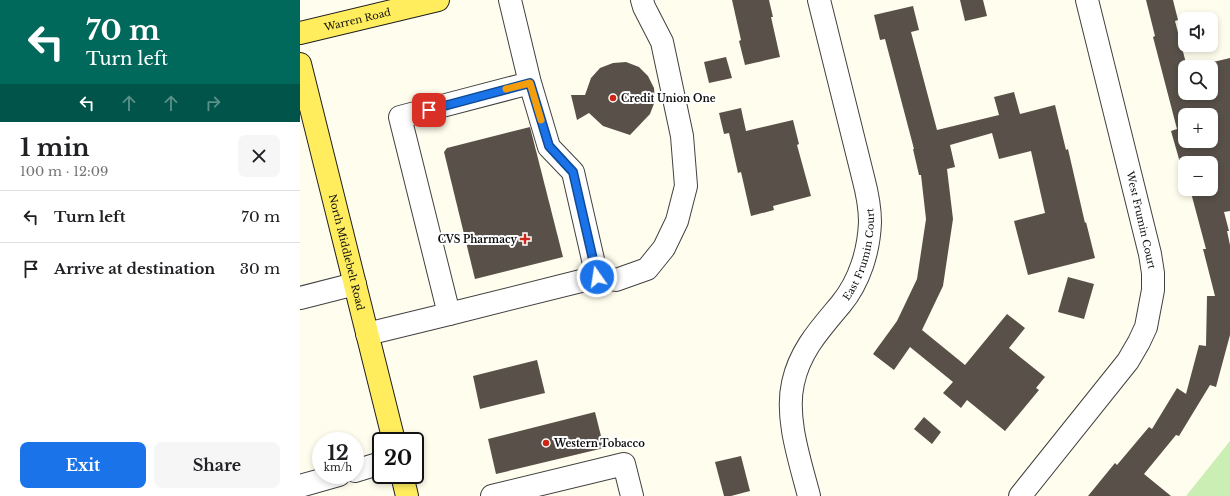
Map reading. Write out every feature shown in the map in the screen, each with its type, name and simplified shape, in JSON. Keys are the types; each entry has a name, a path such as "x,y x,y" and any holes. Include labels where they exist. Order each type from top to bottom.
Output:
{"main road":[{"name":"Warren Road","path":"300,34 438,0"},
{"name":"North Middlebelt Road","path":"300,64 392,432"},
{"path":"404,484 407,496"}],"street":[{"path":"510,0 530,83 549,146 573,172 597,277"},
{"path":"367,334 597,277 616,280 647,269 664,248 677,221 686,186 682,136 662,42 644,7 642,0"},
{"name":"East Frumin Court","path":"809,496 796,444 791,414 793,383 805,351 814,336 843,302 858,275 869,239 870,221 869,202 864,177 819,0"},
{"name":"West Frumin Court","path":"1020,496 1128,361 1146,327 1153,290 1153,273 1150,254 1087,0"},
{"path":"448,314 400,117 530,83"},
{"path":"300,298 355,284"},
{"path":"492,496 624,464 632,496"},
{"path":"300,486 312,483"}],"green space":[{"path":"1230,441 1230,496 1186,496"}],"building":[{"path":"732,0 769,0 773,17 771,17 780,57 745,65"},
{"path":"960,0 983,0 987,16 965,21"},
{"path":"1146,0 1173,0 1178,20 1175,21 1178,32 1178,52 1183,52 1185,60 1178,60 1178,100 1218,100 1218,61 1230,58 1230,211 1224,212 1229,231 1227,231 1230,245 1230,335 1216,387 1210,385 1179,436 1176,435 1144,474 1171,496 1088,496 1115,463 1117,465 1149,427 1152,429 1177,388 1186,394 1199,345 1206,346 1207,296 1215,296 1203,249 1206,249 1192,196 1218,196 1218,156 1178,156 1171,131 1177,129 1153,37 1155,36"},
{"path":"913,6 919,30 911,32 937,130 999,115 994,97 1014,92 1020,114 1055,105 1066,150 1068,149 1085,223 1086,222 1095,258 1028,275 1014,221 1045,213 1031,151 999,159 992,133 950,145 955,167 947,169 953,219 943,286 922,330 965,365 1007,314 1025,328 1009,348 1045,377 1036,388 1039,390 1005,431 967,400 961,408 943,393 953,382 910,347 894,370 873,354 897,321 917,279 926,219 921,175 919,175 914,149 885,39 880,40 874,15"},
{"path":"726,57 732,78 709,83 704,62"},
{"name":"Credit Union One","path":"626,62 639,67 648,76 654,88 655,101 650,114 630,135 603,126 589,113 577,120 571,95 585,95 591,78 600,68 613,63"},
{"path":"741,108 746,131 793,120 799,144 797,145 811,196 773,206 774,210 751,216 741,172 738,173 729,133 724,134 719,113"},
{"name":"CVS Pharmacy","path":"530,127 563,257 475,279 444,152 447,148"},
{"path":"1068,277 1094,284 1084,319 1058,312"},
{"path":"537,360 545,393 480,409 473,376"},
{"name":"Western Tobacco","path":"595,412 604,448 496,474 488,439"},
{"path":"924,417 941,432 932,444 914,429"},
{"path":"741,456 750,491 731,496 724,496 715,462"}],"slow traffic":[{"path":"506,89 530,83 541,120"}],"place":[{"name":"Credit Union One","path":"613,98"},
{"name":"CVS Pharmacy","path":"525,239"},
{"name":"Western Tobacco","path":"546,443"}],"route":[{"path":"429,110 530,83 549,146 573,172 597,277"}]}
